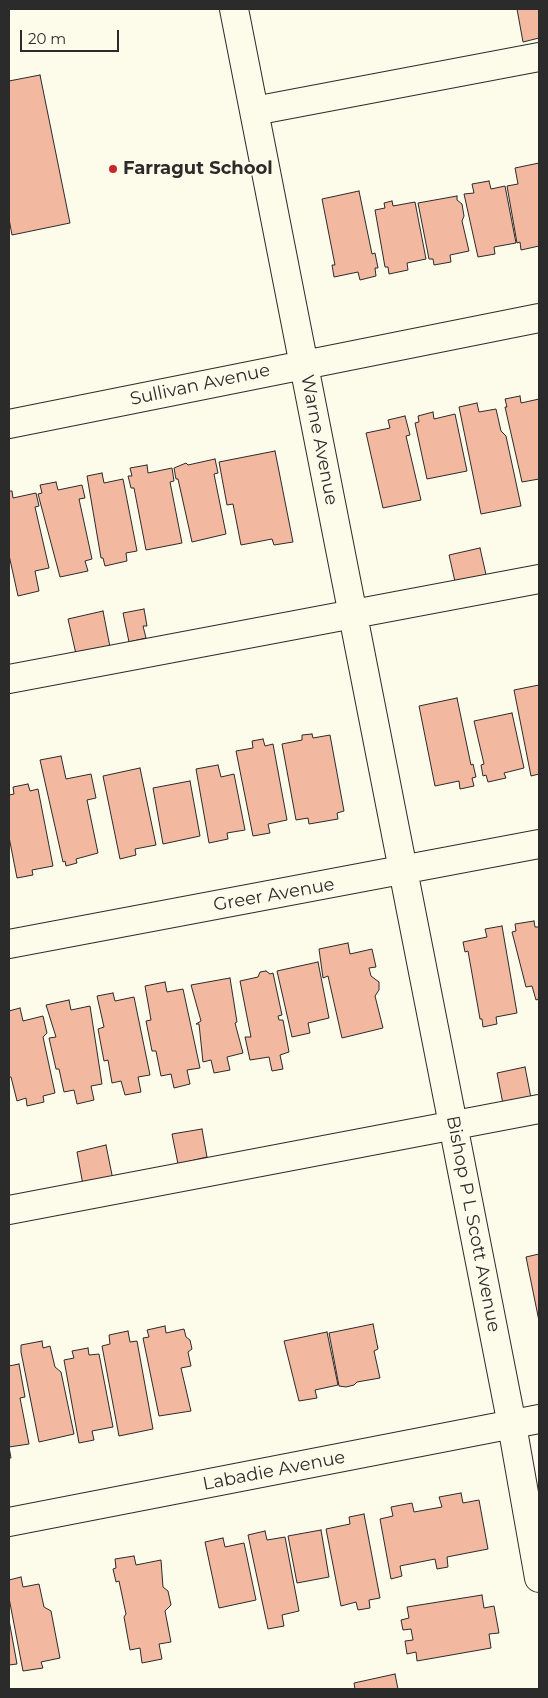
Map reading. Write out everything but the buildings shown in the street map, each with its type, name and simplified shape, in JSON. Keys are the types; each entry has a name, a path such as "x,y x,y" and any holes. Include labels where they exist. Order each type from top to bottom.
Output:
{"street":[{"name":"Warne Avenue","path":"234,9 405,871"},
{"path":"254,111 539,57"},
{"name":"Sullivan Avenue","path":"9,424 539,318"},
{"path":"9,679 539,579"},
{"name":"Greer Avenue","path":"9,944 405,871 539,844"},
{"name":"Bishop P L Scott Avenue","path":"405,871 512,1424 539,1578"},
{"path":"9,1210 539,1109"},
{"name":"Labadie Avenue","path":"9,1522 539,1419"}],"place":[{"name":"Farragut School","path":"113,169"}]}
